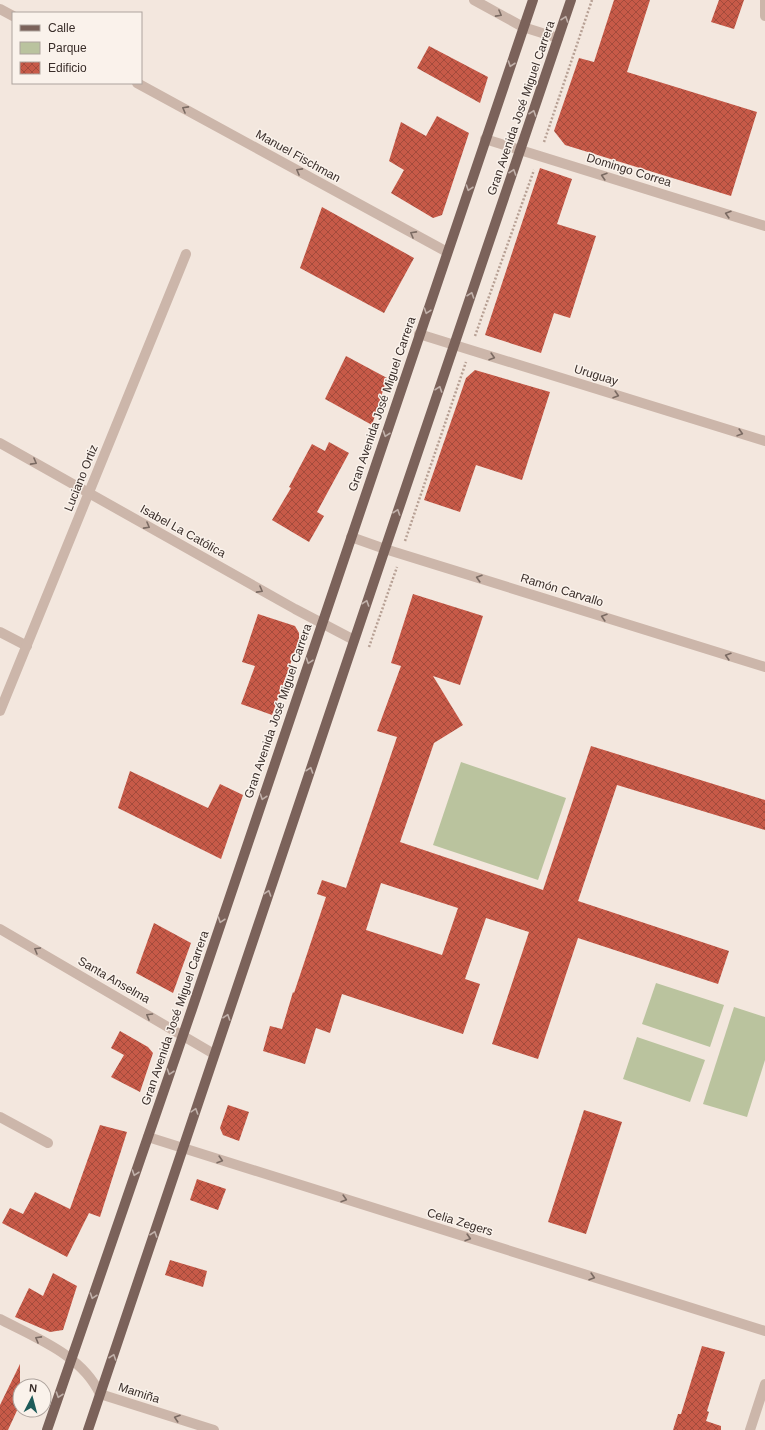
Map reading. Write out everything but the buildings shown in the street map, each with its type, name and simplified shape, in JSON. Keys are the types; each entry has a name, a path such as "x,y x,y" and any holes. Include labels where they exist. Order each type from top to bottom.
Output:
{"main road":[{"name":"Gran Avenida José Miguel Carrera","path":"47,1430 183,1036 533,0"},
{"name":"Gran Avenida José Miguel Carrera","path":"88,1430 571,0"}],"street":[{"path":"474,0 523,28 558,38"},
{"path":"765,0 765,16"},
{"path":"0,9 12,15"},
{"name":"Manuel Fischman","path":"138,84 447,252"},
{"name":"Domingo Correa","path":"486,139 765,226"},
{"name":"Luciano Ortiz","path":"0,711 186,254"},
{"name":"Uruguay","path":"419,334 765,441"},
{"name":"Isabel La Católica","path":"0,443 321,624 354,640"},
{"name":"Ramón Carvallo","path":"351,537 385,549 765,667"},
{"path":"0,632 27,646"},
{"name":"Santa Anselma","path":"0,929 214,1054"},
{"path":"0,1117 48,1143"},
{"name":"Celia Zegers","path":"148,1136 765,1331"},
{"path":"0,1319 40,1340 71,1360"},
{"name":"Mamiña","path":"71,1360 89,1376 100,1394 214,1430"},
{"path":"750,1430 765,1384"}],"path":[{"path":"368,652 470,350 539,156 592,0"}],"green space":[{"path":"461,762 566,798 538,880 433,845"},
{"path":"656,983 724,1005 710,1047 642,1024"},
{"path":"734,1007 765,1017 765,1060 747,1117 703,1104"},
{"path":"637,1037 705,1060 690,1102 623,1079"}]}
